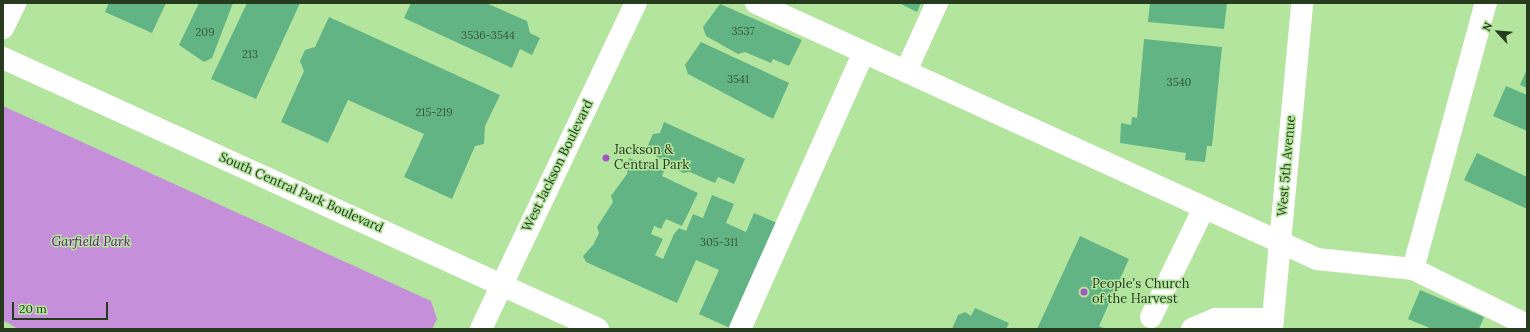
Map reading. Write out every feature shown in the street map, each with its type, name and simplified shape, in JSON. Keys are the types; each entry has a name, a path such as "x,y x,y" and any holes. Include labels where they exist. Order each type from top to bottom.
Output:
{"street":[{"path":"3,28 15,3"},
{"name":"West Jackson Boulevard","path":"481,329 636,3"},
{"path":"756,3 1317,259 1413,269 1527,325"},
{"path":"906,71 937,3"},
{"name":"West 5th Avenue","path":"1273,324 1302,3"},
{"path":"1413,269 1486,3"},
{"path":"740,329 864,52"},
{"name":"South Central Park Boulevard","path":"3,58 503,284 598,329"},
{"path":"1151,317 1204,208"},
{"path":"1192,329 1216,320 1273,324"}],"green space":[{"name":"Garfield Park","path":"3,106 431,301 437,319 432,329 18,329 3,320"}],"building":[{"path":"109,3 166,3 152,33 105,12"},
{"path":"199,3 233,3 212,58 204,62 179,45"},
{"path":"247,3 300,3 256,99 211,79"},
{"path":"411,3 486,3 527,21 530,33 540,38 532,55 520,49 512,68 404,18"},
{"path":"899,3 921,3 917,12"},
{"path":"1150,3 1227,3 1224,29 1148,22"},
{"path":"720,4 802,40 789,66 773,59 771,63 745,52 738,54 706,36 703,27"},
{"path":"329,17 500,95 485,126 484,144 475,146 452,199 404,177 424,134 348,100 328,143 281,122 304,71 300,61 305,50 315,47"},
{"path":"1144,39 1222,47 1212,146 1207,146 1205,162 1185,160 1186,153 1120,143 1121,123 1131,125 1132,117 1137,118"},
{"path":"701,42 789,83 773,119 688,74 685,65"},
{"path":"1527,69 1527,88 1520,85"},
{"path":"1506,86 1527,95 1527,131 1493,116"},
{"path":"664,122 745,159 734,184 718,177 715,183 690,172 683,173 651,153 648,145 653,134 660,133"},
{"path":"1477,153 1527,177 1527,209 1464,180"},
{"path":"629,158 664,171 662,176 698,193 682,226 666,219 661,229 654,226 651,234 663,239 655,255 663,259 674,234 679,228 686,231 693,214 703,218 712,195 734,204 726,223 746,232 754,213 777,223 730,328 699,314 719,270 696,260 677,303 586,262 583,256 593,245 599,233 597,227 613,202 611,196 627,174"},
{"name":"People's Church of the Harvest","path":"1080,236 1129,259 1099,326 1106,329 1037,329"},
{"path":"1420,290 1484,317 1479,329 1432,329 1408,319"},
{"path":"975,308 1009,323 1006,329 952,329 958,315 965,312 971,316"}],"place":[{"name":"Jackson & Central Park","path":"606,158"},
{"name":"People's Church of the Harvest","path":"1084,292"}]}
